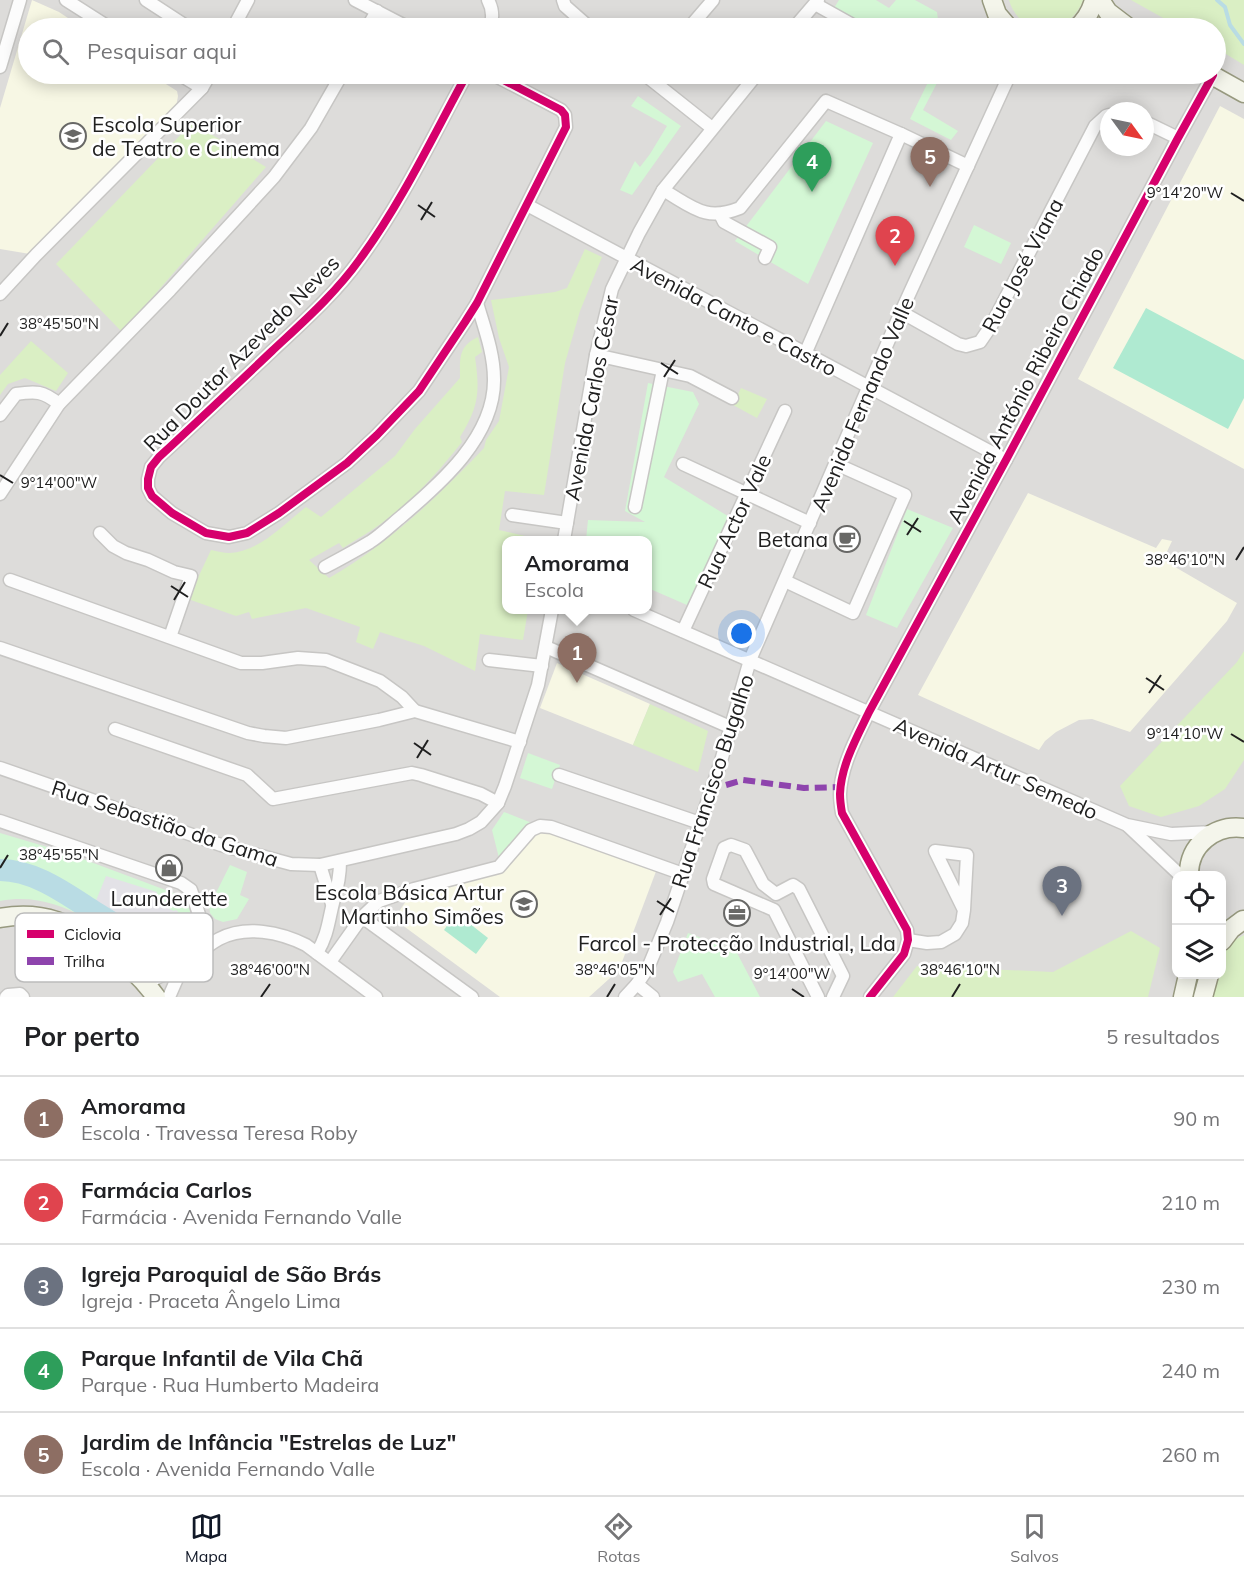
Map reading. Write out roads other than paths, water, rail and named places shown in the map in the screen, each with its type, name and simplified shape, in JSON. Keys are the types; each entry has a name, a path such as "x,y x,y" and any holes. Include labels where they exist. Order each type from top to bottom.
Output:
{"street":[{"path":"0,67 20,0"},
{"path":"66,0 94,18"},
{"path":"146,0 174,18"},
{"path":"239,18 248,0"},
{"path":"355,0 390,18"},
{"path":"488,0 492,18"},
{"path":"563,0 565,6 579,18"},
{"path":"698,18 713,0"},
{"path":"992,0 999,18"},
{"path":"1087,18 1094,0"},
{"path":"1100,0 1108,12 1116,18"},
{"path":"802,18 816,2 842,18"},
{"path":"373,18 377,11"},
{"path":"1226,82 1244,93"},
{"path":"195,84 202,88"},
{"path":"0,294 204,84"},
{"path":"0,494 59,404 170,290 274,177 311,128 336,84"},
{"name":"Rua Doutor Azevedo Neves","path":"461,84 410,179 360,260 315,310 151,467 148,488 152,496 172,513 206,533 229,537 247,532 279,513 338,470 378,435 419,391 477,303 564,134 565,115 561,110 511,84"},
{"path":"661,84 712,128"},
{"name":"Avenida Carlos César","path":"565,536 596,355 612,289 663,190 749,84"},
{"name":"Avenida Fernando Valle","path":"750,660 1004,84"},
{"name":"Avenida António Ribeiro Chiado","path":"908,940 907,930 842,813 840,793 849,753 1207,84"},
{"path":"663,190 701,212 727,214 740,208 826,101 968,166"},
{"name":"Rua José Viana","path":"902,312 958,344 966,346 980,342 991,326 1095,126 1100,121"},
{"path":"1154,126 1178,138"},
{"path":"805,354 901,134"},
{"name":"Avenida Canto e Castro","path":"527,205 1006,460"},
{"path":"720,214 724,222 770,247 765,258"},
{"path":"325,567 371,541 424,497 458,463 479,432 490,408 494,379 490,350 477,303"},
{"path":"596,355 690,376 732,398"},
{"path":"635,507 663,370"},
{"path":"0,415 16,394 34,391 52,398 59,404"},
{"name":"Rua Actor Vale","path":"683,631 785,411"},
{"path":"683,464 810,523"},
{"path":"785,581 854,613 876,564 905,495 836,464"},
{"path":"512,515 567,524"},
{"path":"100,532 112,546 126,554 191,576 170,637"},
{"path":"10,580 241,663 262,663 298,658 326,660 380,681 402,697 415,711"},
{"path":"489,660 542,666 551,614"},
{"name":"Avenida Artur Semedo","path":"645,614 1127,825 1171,834 1213,832"},
{"path":"546,647 730,727"},
{"path":"0,648 248,733 264,736 286,738 415,711 520,742"},
{"name":"Rua Francisco Bugalho","path":"625,997 637,984 654,956 721,760 750,660"},
{"name":"Rua Sebastião da Gama","path":"0,768 221,845 291,864 320,865 456,834 481,822 498,803 505,786 533,702 542,666"},
{"path":"115,729 247,775 273,799 412,773 481,794 498,803"},
{"path":"559,774 700,824"},
{"path":"0,821 181,883 191,890 199,913"},
{"name":"Avenida Artur Semedo","path":"1127,825 1176,871"},
{"path":"330,962 362,917 379,901 414,889 499,867 531,830 540,826 551,827 683,873"},
{"path":"1189,871 1193,853 1201,841 1213,832 1228,827 1244,828"},
{"path":"774,910 714,884 713,879 724,848 731,845 746,850 763,884 776,894"},
{"path":"870,997 904,954 908,940 934,943 949,938 955,934 964,917 967,855 935,851 964,910"},
{"path":"317,953 328,931 332,905 340,878 340,861"},
{"path":"320,865 332,905"},
{"path":"812,985 834,995 843,976 799,888 793,885 776,894 773,903 774,910 818,997"},
{"path":"0,918 15,916"},
{"path":"362,917 472,997"},
{"path":"1226,919 1243,919"},
{"path":"1226,935 1243,919"},
{"path":"213,943 242,933 274,933 293,938 330,962 376,997"},
{"path":"1183,997 1187,979"},
{"path":"1203,997 1208,979"},
{"path":"169,997 176,982"},
{"path":"637,984 652,997"},
{"path":"352,997 362,986"},
{"path":"6,997 20,994 23,997"}],"waterway":[{"path":"1217,0 1225,7 1230,25 1244,44"},
{"path":"0,870 37,878 96,913"}],"place":[{"name":"Escola Superior de Teatro e Cinema","path":"73,136"},
{"name":"Jardim de Infância \"Estrelas de Luz\"","path":"930,187"},
{"name":"Parque Infantil de Vila Chã","path":"812,192"},
{"name":"Farmácia Carlos","path":"895,266"},
{"name":"Betana","path":"847,539"},
{"name":"Amorama","path":"577,683"},
{"name":"Launderette","path":"169,868"},
{"name":"Escola Básica Artur Martinho Simões","path":"524,904"},
{"name":"Farcol - Protecção Industrial, Lda","path":"737,913"},
{"name":"Igreja Paroquial de São Brás","path":"1062,916"}]}
